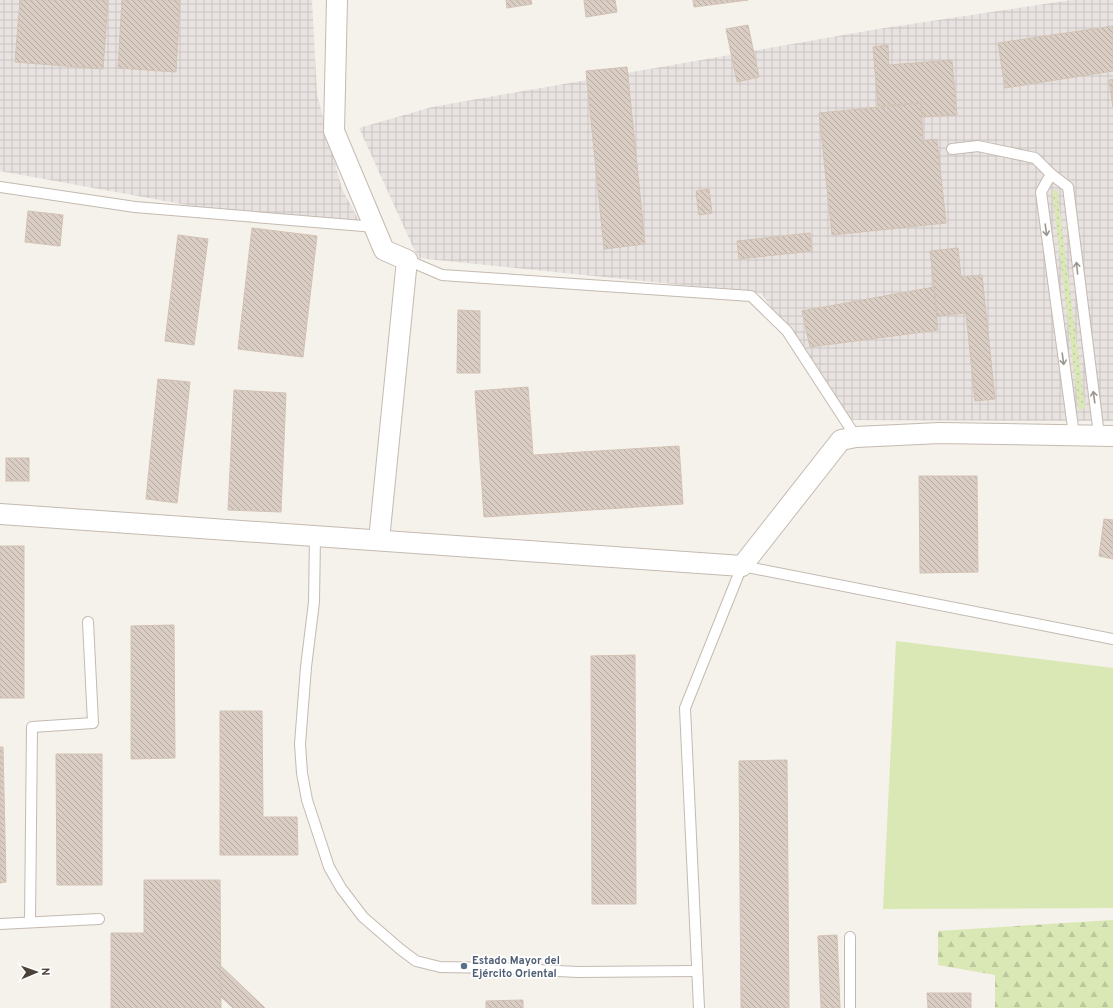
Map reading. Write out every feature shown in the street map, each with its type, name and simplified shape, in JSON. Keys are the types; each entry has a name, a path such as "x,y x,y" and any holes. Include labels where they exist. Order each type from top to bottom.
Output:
{"street":[{"path":"337,0 334,131 384,250 407,260 379,540"},
{"path":"0,514 742,566 841,440 856,437 940,432 1106,436"}],"lane":[{"path":"952,149 978,146 1035,158 1051,174 1068,187 1106,436"},
{"path":"1051,174 1041,192 1074,435"},
{"path":"0,187 135,206 375,227"},
{"path":"407,260 442,275 751,296 787,331 856,437"},
{"path":"315,536 314,602 306,667 300,744 302,773 307,800 329,867 341,888 363,917 416,961 440,967 578,972 697,971"},
{"path":"699,1008 685,708 742,566 1113,639"},
{"path":"30,922 32,728 93,723 88,622"},
{"path":"0,924 99,919"},
{"path":"850,937 850,1008"}],"shaded area":[{"path":"0,0 312,0 317,94 342,189 362,226 220,211 0,171"},
{"path":"1071,0 1113,0 1113,421 852,420 761,293 418,258 359,128 432,107 878,29"}],"green space":[{"path":"1057,190 1085,408 1079,410 1052,191"},
{"path":"896,641 1113,668 1113,908 883,909"},
{"path":"1113,920 1113,1008 995,1008 995,975 938,965 938,931"}],"building":[{"path":"20,0 108,0 103,69 15,62"},
{"path":"122,0 180,0 176,72 118,68"},
{"path":"506,0 531,0 532,4 507,8"},
{"path":"584,0 615,0 617,12 586,17"},
{"path":"693,0 748,0 694,7"},
{"path":"748,25 759,77 737,82 726,29"},
{"path":"1113,26 1113,71 1005,88 998,43"},
{"path":"888,45 889,65 952,60 957,115 922,117 921,103 878,106 873,47"},
{"path":"627,67 645,244 604,249 586,71"},
{"path":"1113,79 1113,108 1109,80"},
{"path":"921,103 923,141 937,139 946,223 832,235 819,113"},
{"path":"709,189 712,213 699,215 696,191"},
{"path":"28,211 63,215 60,246 25,242"},
{"path":"252,228 317,236 303,357 238,349"},
{"path":"810,233 812,251 739,259 737,241"},
{"path":"178,235 208,239 194,345 165,341"},
{"path":"958,248 961,277 982,275 995,399 975,401 966,313 937,316 930,251"},
{"path":"934,287 938,330 810,347 802,311"},
{"path":"458,310 480,311 480,373 457,373"},
{"path":"158,379 190,382 177,503 146,499"},
{"path":"528,387 533,455 679,446 683,504 484,517 475,391"},
{"path":"234,390 286,393 281,512 228,510"},
{"path":"6,458 29,458 29,481 6,481"},
{"path":"919,476 977,476 978,572 920,573"},
{"path":"1104,519 1113,520 1113,559 1099,556"},
{"path":"0,546 24,546 24,698 0,698"},
{"path":"174,625 175,758 131,759 131,626"},
{"path":"635,655 636,904 592,904 591,656"},
{"path":"220,711 262,711 263,817 297,817 298,855 220,855"},
{"path":"0,747 3,747 6,882 0,883"},
{"path":"56,754 102,754 102,885 57,885"},
{"path":"787,760 789,1008 741,1008 739,761"},
{"path":"144,880 220,880 221,1008 111,1008 111,933 144,933"},
{"path":"837,935 840,1008 821,1008 818,936"},
{"path":"220,965 265,1008 233,1008 221,997"},
{"path":"927,993 971,993 971,1008 928,1008"},
{"path":"523,1000 523,1008 486,1008 486,1001"}],"place":[{"name":"Estado Mayor del Ejército Oriental","path":"464,966"}]}
